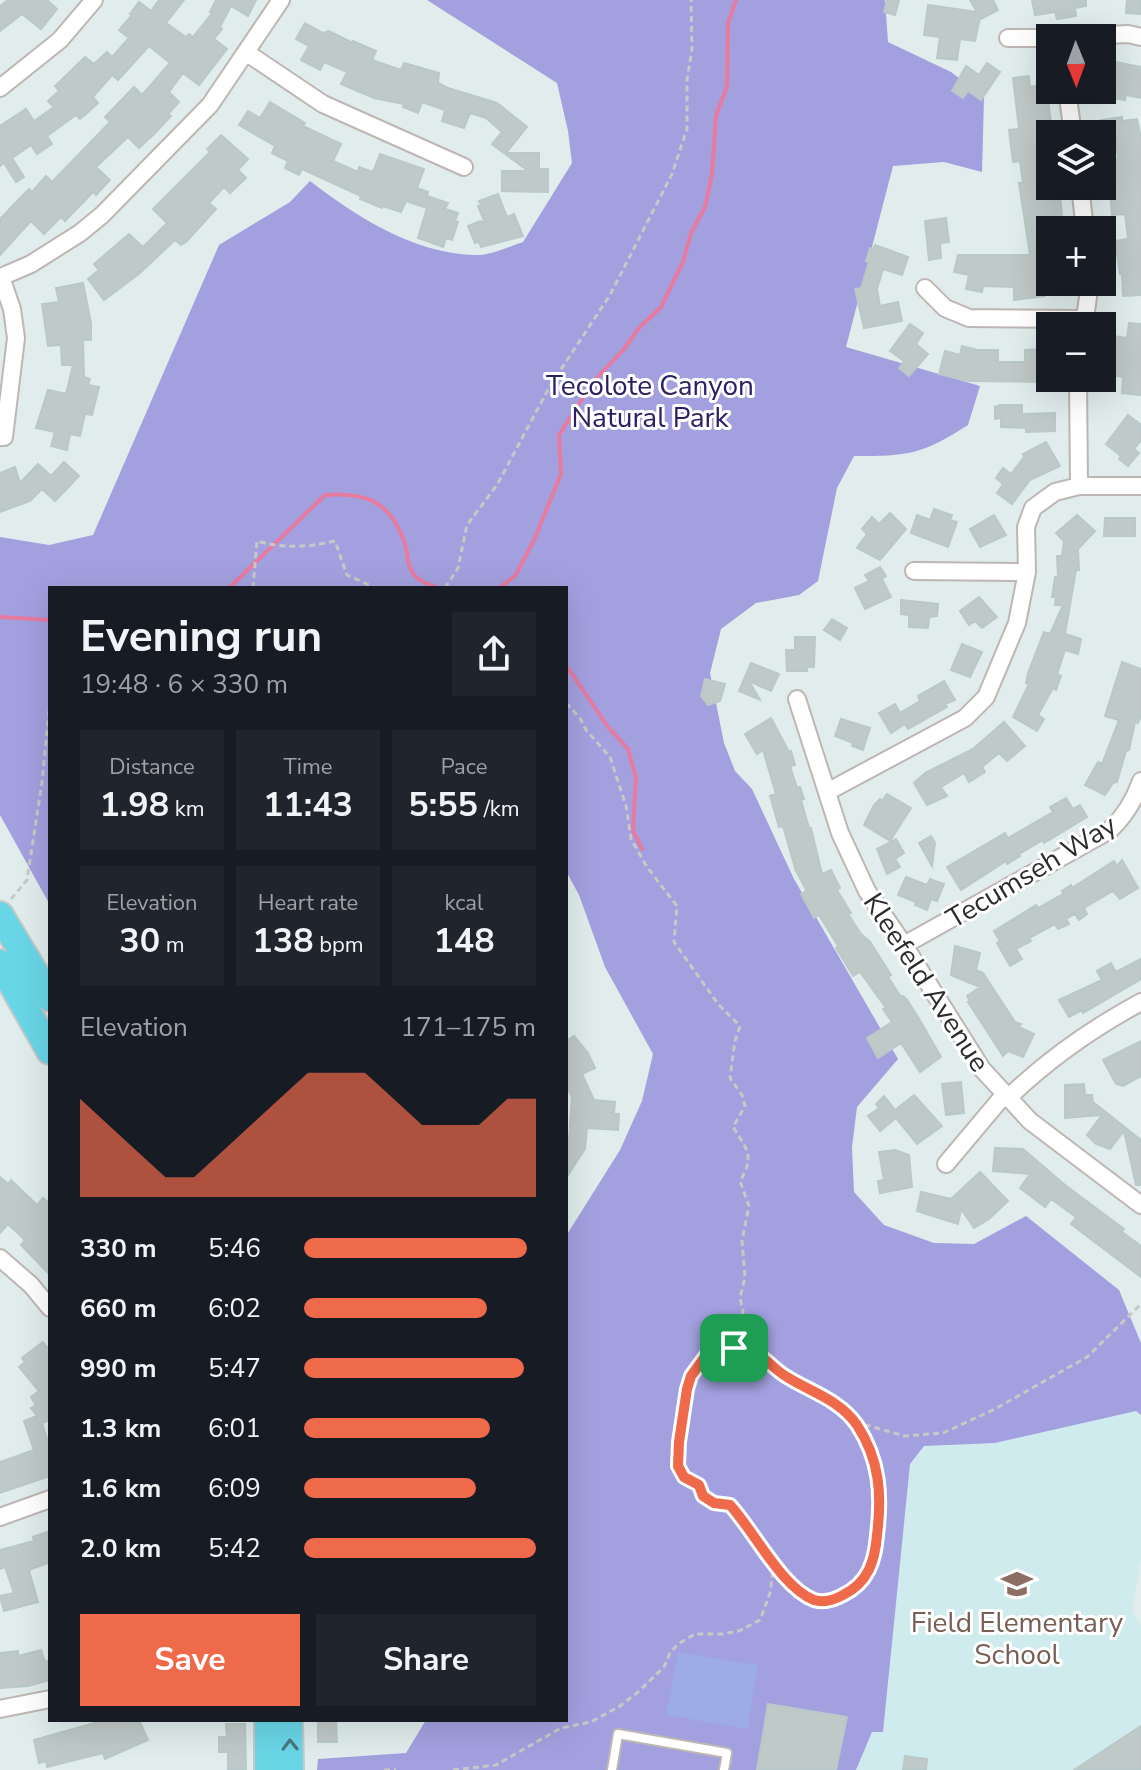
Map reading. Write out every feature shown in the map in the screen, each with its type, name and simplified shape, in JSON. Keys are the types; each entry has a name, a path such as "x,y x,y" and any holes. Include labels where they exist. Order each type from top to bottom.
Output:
{"main road":[{"path":"0,915 48,995"},
{"path":"0,963 48,1047"},
{"path":"268,1722 268,1770"},
{"path":"289,1722 290,1770"}],"street":[{"path":"0,88 60,40 94,0"},
{"path":"2,437 16,338 12,309 1,277 31,264 102,215 210,105 281,0"},
{"path":"1116,35 1141,37"},
{"path":"1008,38 1036,38"},
{"path":"247,53 323,104 464,167"},
{"path":"925,288 945,308 969,318 1036,320"},
{"path":"1078,392 1079,486"},
{"path":"827,792 965,718 986,697 1017,623 1027,572 1026,527 1033,508 1055,492 1079,486 1141,486"},
{"path":"914,571 1027,572"},
{"name":"Kleefeld Avenue","path":"797,699 840,833 867,891 982,1069 1030,1121 1141,1205"},
{"name":"Tecumseh Way","path":"904,945 1110,830 1122,819 1141,781"},
{"path":"946,1164 1005,1097 1040,1067 1104,1022 1141,1002"},
{"path":"0,1258 31,1285 48,1306"},
{"path":"0,1517 48,1500"},
{"path":"0,1709 48,1699"}],"lane":[{"path":"612,1770 618,1734 727,1753 724,1770"}],"path":[{"path":"446,586 458,568 467,525 497,485 550,386 610,295 672,174 687,129 687,80 692,49 691,0"},
{"path":"253,586 257,541 275,547 309,547 335,541 347,575 372,586"},
{"path":"568,705 610,757 626,806 631,839 647,867 677,906 674,942 718,1004 740,1026 730,1078 742,1095 745,1106 733,1127 749,1151 747,1169 740,1181 749,1206 742,1241 745,1277 740,1298 743,1311 734,1348"},
{"path":"0,904 11,899 27,880 48,721"},
{"path":"855,1422 905,1436 943,1433 995,1409 1087,1357 1141,1304"},
{"path":"734,1348 763,1359 788,1378 823,1395 855,1422 875,1461 881,1509 876,1550 869,1573 848,1593 823,1602 812,1599 797,1588 785,1578 730,1505 714,1503 703,1496 699,1485 684,1477 678,1466 679,1442 691,1376 707,1354 734,1348"},
{"path":"453,1770 496,1765 561,1728 591,1722 620,1706 664,1667 678,1644 695,1634 722,1634 752,1626 760,1620 766,1607 774,1562"},
{"path":"384,1770 396,1770"}],"shaded area":[{"name":"Field Elementary School","path":"1136,1410 1141,1415 1141,1557 1132,1611 1141,1626 1141,1770 856,1770 872,1732 882,1732 910,1464 924,1445 995,1443"},
{"path":"678,1652 758,1665 748,1729 666,1715"}],"green space":[{"name":"Tecolote Canyon Natural Park","path":"427,0 885,0 888,42 951,72 984,97 982,172 944,162 893,166 846,347 980,386 968,425 914,452 854,456 837,488 818,581 799,595 756,603 721,629 710,673 724,743 735,771 752,789 794,879 898,1059 857,1107 852,1147 854,1192 884,1225 934,1243 974,1244 1026,1216 1119,1290 1141,1343 1141,1415 1136,1411 995,1443 924,1446 910,1464 883,1732 872,1732 856,1770 317,1770 318,1759 406,1753 425,1722 568,1722 568,1233 620,1150 642,1101 653,1054 605,967 579,895 568,875 568,586 48,586 48,901 0,815 0,537 49,545 93,535 219,245 290,202 310,181 366,220 429,248 480,255 523,242 572,163 557,83"}],"building":[{"path":"8,0 47,0 57,9 41,29 22,14 0,31 0,6"},
{"path":"159,0 184,0 166,23 186,37 189,34 193,37 212,13 216,0 256,0 248,16 231,6 220,27 222,29 214,39 227,49 199,85 183,73 169,92 179,102 155,133 139,148 128,137 96,167 110,180 96,195 93,192 65,221 61,217 44,234 31,221 0,255 0,219 46,176 52,182 110,122 105,117 134,87 142,95 170,63 149,46 118,80 112,75 93,97 98,103 85,115 80,119 76,115 47,136 52,144 37,154 31,145 12,158 24,177 16,182 4,163 0,166 0,126 26,109 34,121 54,107 48,101 59,91 55,86 85,57 94,64 107,52 112,57 129,38 119,30 139,2 151,11"},
{"path":"887,0 899,0 895,15 884,12"},
{"path":"970,0 993,0 998,10 980,17 975,41 960,39 957,60 937,58 940,37 924,35 928,5 977,12"},
{"path":"1032,0 1086,0 1086,6 1075,8 1076,16 1057,19 1055,12 1035,15"},
{"path":"1127,0 1141,0 1141,14 1126,13"},
{"path":"305,23 323,33 329,31 376,51 372,60 401,70 404,63 439,73 438,83 497,103 527,127 506,153 539,153 539,169 548,169 548,192 502,191 502,171 528,171 492,144 502,132 486,118 470,113 464,128 451,124 442,121 445,110 422,102 418,113 403,107 404,104 374,98 341,84 347,72 324,62 320,70 301,60 309,46 296,39"},
{"path":"1116,62 1141,67 1141,98 1126,95 1125,100 1116,98"},
{"path":"987,63 1000,72 981,100 968,91 963,98 952,91 966,66 979,75"},
{"path":"1029,76 1030,87 1035,86 1036,89 1036,104 1049,104 1050,120 1036,120 1036,200 1060,200 1062,216 1036,216 1036,296 1045,296 1014,300 1014,287 983,286 982,292 966,289 969,275 954,272 958,255 1030,255 1019,183 1023,183 1020,161 1013,162 1009,130 1019,129 1013,78"},
{"path":"270,102 305,123 303,126 341,144 333,161 358,172 359,167 373,172 380,154 424,169 417,188 428,192 427,196 448,203 445,209 458,213 452,240 446,238 443,247 418,238 427,208 406,201 401,212 382,208 302,169 299,175 285,168 288,161 272,153 275,146 239,125 248,111 260,118"},
{"path":"1122,117 1122,121 1137,119 1141,138 1141,295 1123,296 1116,241 1128,239 1125,214 1112,215 1111,200 1116,200 1116,120 1101,120"},
{"path":"221,135 248,159 238,170 246,178 230,193 224,187 209,203 216,209 186,242 181,245 175,240 140,273 104,300 88,279 99,270 94,264 129,234 143,247 167,223 153,209 210,152 207,149"},
{"path":"498,194 507,217 514,214 523,236 481,247 479,242 475,243 468,226 480,221 485,223 479,201"},
{"path":"946,218 949,242 940,243 941,258 929,260 925,221"},
{"path":"875,245 908,257 902,275 883,269 877,289 880,306 898,302 902,321 864,328 855,289 861,288 870,248 873,249"},
{"path":"83,283 91,323 91,340 83,340 84,377 90,379 88,385 99,387 92,415 85,414 80,436 70,434 67,450 51,446 55,432 36,428 48,390 66,394 73,365 62,365 61,345 48,346 42,304 59,302 56,288"},
{"path":"1129,323 1141,324 1141,395 1122,393 1123,377 1116,376 1116,336 1127,338"},
{"path":"910,324 923,333 916,344 928,354 909,376 899,368 904,361 890,351"},
{"path":"962,346 998,350 998,362 1025,362 1025,350 1036,349 1036,382 968,381 939,374 945,351 960,355"},
{"path":"1022,405 1022,414 1055,413 1055,431 1026,432 1026,428 1001,427 1001,418 995,419 995,407"},
{"path":"1128,415 1140,424 1141,440 1134,449 1139,453 1128,466 1106,444"},
{"path":"1046,442 1060,466 1030,480 1012,504 997,493 1003,484 996,478 1003,468 1011,474 1024,457 1023,454"},
{"path":"64,462 79,476 55,501 42,489 30,501 0,512 0,473 15,467 20,483 38,464 51,476"},
{"path":"934,509 952,515 950,520 957,522 948,547 911,533 917,515 930,520"},
{"path":"890,513 906,529 880,560 857,548 867,534 862,529 872,517 879,524"},
{"path":"994,515 1006,535 980,547 970,529"},
{"path":"1077,515 1095,531 1078,549 1079,570 1076,570 1065,634 1081,639 1078,654 1065,650 1057,674 1061,676 1056,690 1053,688 1038,715 1044,719 1037,731 1013,717 1029,684 1026,683 1028,673 1044,632 1050,634 1063,605 1055,605 1056,597 1052,597 1055,577 1058,577 1057,556 1062,556 1064,541 1056,533"},
{"path":"1105,518 1135,518 1135,536 1104,536"},
{"path":"880,567 886,576 882,579 891,597 865,609 855,588 869,581 865,575"},
{"path":"979,597 997,617 982,628 975,621 969,625 960,611"},
{"path":"901,600 938,604 937,616 929,617 928,628 909,627 909,615 901,614"},
{"path":"832,619 847,628 840,640 824,630"},
{"path":"795,637 815,637 814,667 807,667 807,671 787,671 786,650 795,650"},
{"path":"962,644 982,652 970,677 951,670"},
{"path":"1122,662 1141,669 1141,716 1138,723 1135,722 1117,782 1105,795 1085,785 1098,762 1102,764 1119,720 1105,716"},
{"path":"751,663 779,674 771,691 749,681 760,700 739,691"},
{"path":"705,679 725,684 720,701 708,705 701,696"},
{"path":"944,681 955,700 908,729 905,724 891,733 879,713 895,704 900,713 920,701 918,696"},
{"path":"771,718 791,751 795,765 790,766 804,799 801,800 822,874 831,870 840,888 837,890 851,913 848,914 870,942 891,975 888,977 901,997 907,1000 941,1057 920,1072 901,1043 878,1058 867,1038 892,1022 883,1009 886,1008 860,972 853,976 819,915 814,918 801,894 807,891 796,871 783,826 779,827 770,796 776,794 763,750 757,754 745,734"},
{"path":"841,719 870,728 863,750 835,736"},
{"path":"1004,722 1025,746 1007,761 999,753 982,767 985,772 969,782 964,773 941,787 947,796 927,805 914,783 925,773 973,749"},
{"path":"887,794 911,808 890,841 864,825 874,805"},
{"path":"1066,798 1073,809 1080,805 1087,817 1019,854 1007,864 1006,861 961,890 947,867 1005,833 1008,838 1053,812 1050,807"},
{"path":"931,836 935,843 932,866 919,843"},
{"path":"896,839 904,853 895,859 900,867 887,874 877,849"},
{"path":"1122,860 1138,888 1120,899 1113,891 1084,908 1087,914 1079,920 1075,914 1066,919 1069,924 1058,929 1055,924 1029,938 1031,941 1016,949 1022,959 1010,966 994,931 1036,905 1038,908 1063,894 1062,891 1071,885 1072,888 1114,861 1117,866"},
{"path":"906,877 927,885 930,879 944,884 937,901 931,899 927,910 898,895"},
{"path":"955,946 980,953 976,970 983,973 1015,1022 1021,1024 1019,1027 1034,1034 1023,1057 1008,1051 1003,1056 968,1002 967,996 980,987 951,975"},
{"path":"1141,959 1141,979 1083,1013 1082,1010 1069,1017 1059,1000 1102,980 1097,971 1111,963 1116,972"},
{"path":"574,1036 595,1068 582,1074 594,1100 615,1102 614,1114 619,1114 618,1130 587,1128 585,1149 568,1175 572,1097 568,1089 568,1040"},
{"path":"1141,1041 1141,1076 1123,1086 1116,1084 1103,1060"},
{"path":"961,1082 964,1113 946,1115 942,1084"},
{"path":"1084,1084 1085,1095 1092,1095 1093,1102 1141,1140 1141,1185 1136,1185 1124,1131 1110,1149 1096,1144 1087,1135 1102,1115 1065,1118 1065,1085"},
{"path":"914,1095 942,1126 917,1144 896,1118 880,1131 868,1116 879,1108 876,1104 884,1096 895,1110"},
{"path":"995,1148 1023,1149 1124,1229 1122,1232 1141,1246 1141,1277 1071,1224 1076,1217 1051,1199 1045,1207 1020,1188 1030,1174 993,1171"},
{"path":"895,1150 909,1155 912,1187 880,1193 878,1181 884,1180 879,1152"},
{"path":"980,1172 1008,1201 989,1219 974,1228 961,1209 958,1224 917,1211 921,1192 951,1199"},
{"path":"0,1177 8,1184 11,1180 37,1205 43,1198 48,1202 48,1273 21,1245 25,1240 8,1224 0,1233"},
{"path":"43,1342 48,1348 48,1421 42,1423 48,1442 48,1477 0,1493 0,1462 34,1450 24,1421 37,1416 31,1408 36,1405 31,1397 39,1391 19,1367 25,1362 22,1358"},
{"path":"48,1532 48,1563 29,1570 38,1602 4,1611 0,1596 14,1593 5,1567 0,1569 0,1550 34,1541 33,1537"},
{"path":"41,1650 45,1662 48,1661 48,1681 0,1688 0,1653 18,1651 18,1656"},
{"path":"768,1704 847,1717 836,1770 757,1770"},
{"path":"98,1722 140,1722 148,1740 105,1759 103,1753 47,1767 46,1761 39,1763 34,1740"},
{"path":"318,1722 336,1722 337,1742 318,1742"},
{"path":"226,1724 245,1724 246,1770 228,1770 228,1752 219,1752 219,1737 227,1737"},
{"path":"1141,1726 1141,1770 1074,1770"},
{"path":"905,1756 927,1759 926,1770 903,1770"}],"waterway":[{"path":"502,586 515,576 534,540 561,474 559,435 593,382 661,307 705,207 712,174 716,116 727,86 728,23 736,0"},
{"path":"231,586 325,495 339,494 364,498 383,508 398,527 413,573 421,581 434,586"},
{"path":"0,617 48,620"},
{"path":"568,668 608,727 628,749 636,778 633,830 642,849"}],"place":[{"name":"Field Elementary School","path":"1017,1584"}],"route":[{"path":"734,1348 763,1359 788,1378 838,1406 855,1422 875,1461 881,1509 876,1550 869,1573 848,1593 834,1600 823,1602 812,1599 785,1578 730,1505 714,1503 703,1496 699,1485 684,1477 678,1466 679,1442 691,1376 707,1354 734,1348"}]}
